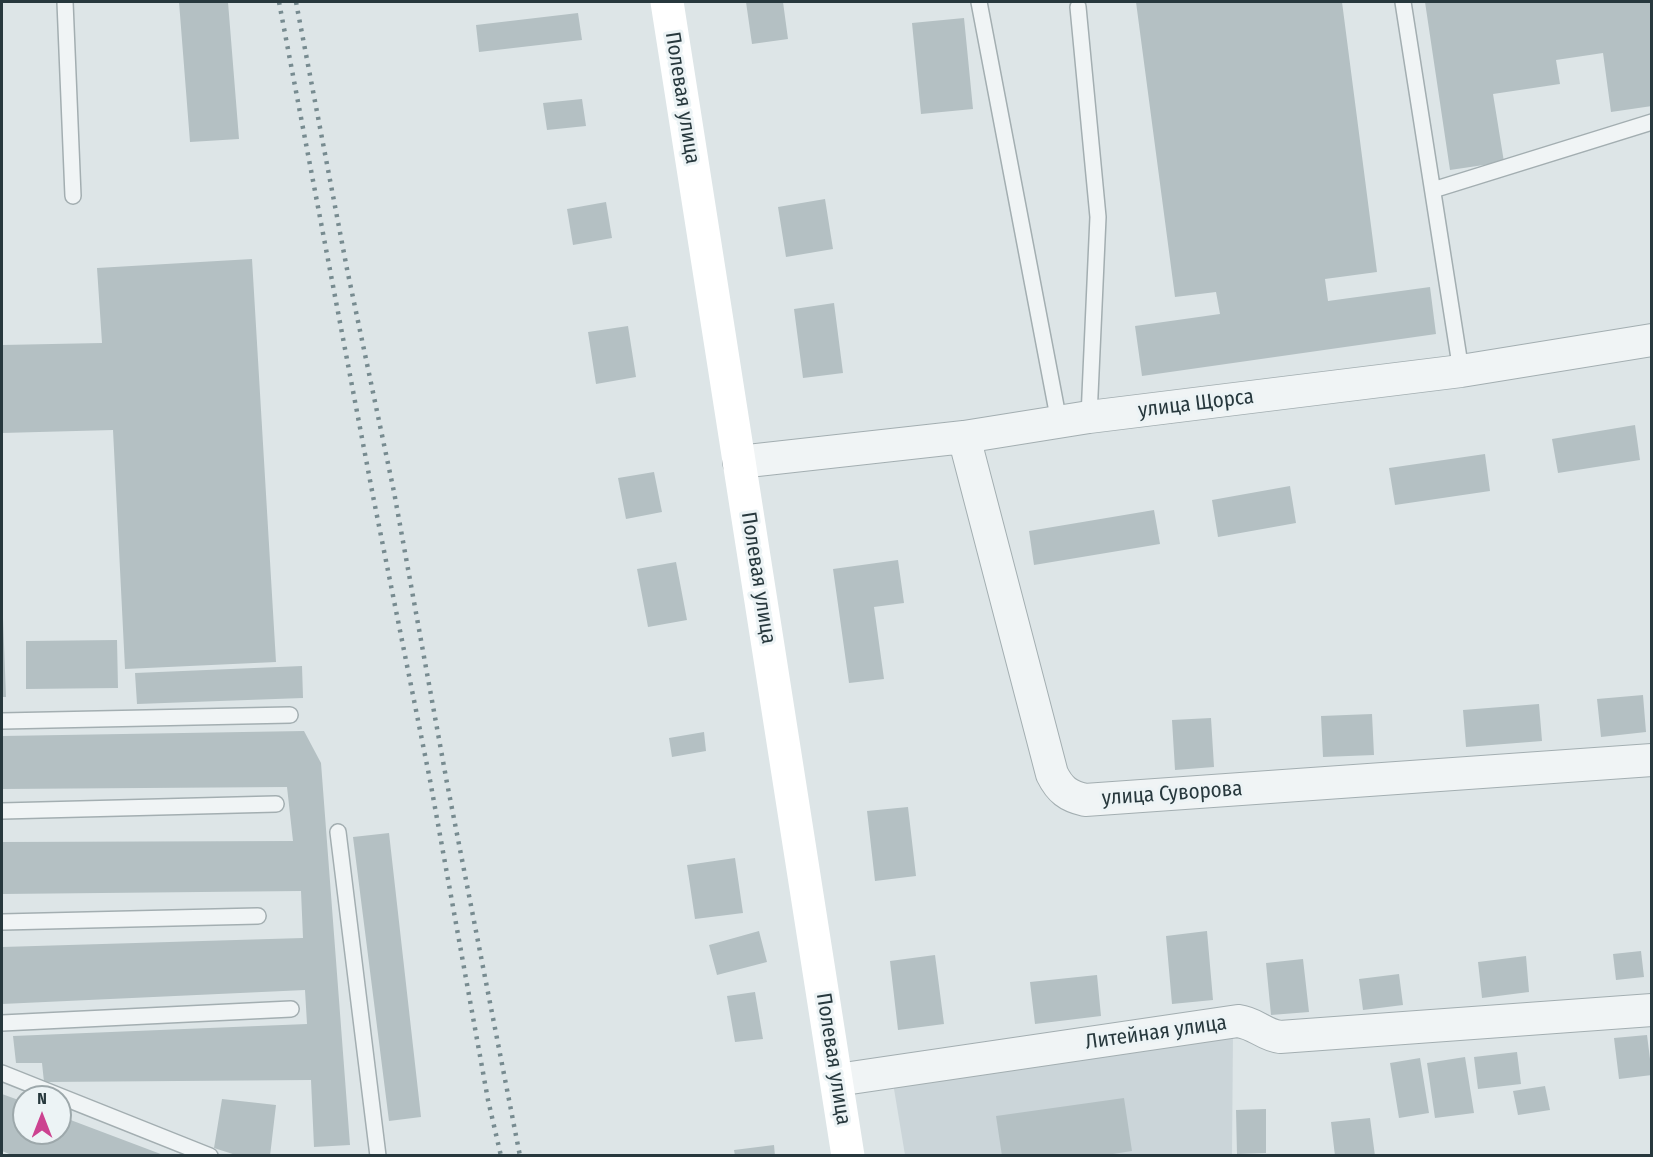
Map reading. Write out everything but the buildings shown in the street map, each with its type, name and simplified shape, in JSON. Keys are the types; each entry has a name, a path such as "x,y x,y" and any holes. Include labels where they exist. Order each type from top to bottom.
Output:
{"street":[{"name":"Полевая улица","path":"667,2 848,1155"},
{"name":"улица Щорса","path":"739,462 964,437 1089,417 1461,371 1652,340"},
{"name":"улица Суворова","path":"964,437 1052,774 1058,787 1069,796 1085,800 1652,760"},
{"name":"Литейная улица","path":"837,1080 1238,1021 1250,1022 1269,1036 1280,1037 1652,1010"}],"lane":[{"path":"65,2 73,196"},
{"path":"979,2 1059,422"},
{"path":"1403,2 1461,371"},
{"path":"1078,7 1098,217 1089,417"},
{"path":"1433,190 1652,122"},
{"path":"2,721 290,715"},
{"path":"2,811 276,804"},
{"path":"338,832 378,1155"},
{"path":"2,922 258,916"},
{"path":"2,1023 291,1009"},
{"path":"2,1073 210,1155"}],"shaded area":[{"path":"1233,1032 1232,1155 905,1155 893,1083"}],"railway":[{"path":"279,2 373,496 430,780 488,1100 501,1156"},
{"path":"296,2 347,269 394,492 447,783 520,1156"}]}
